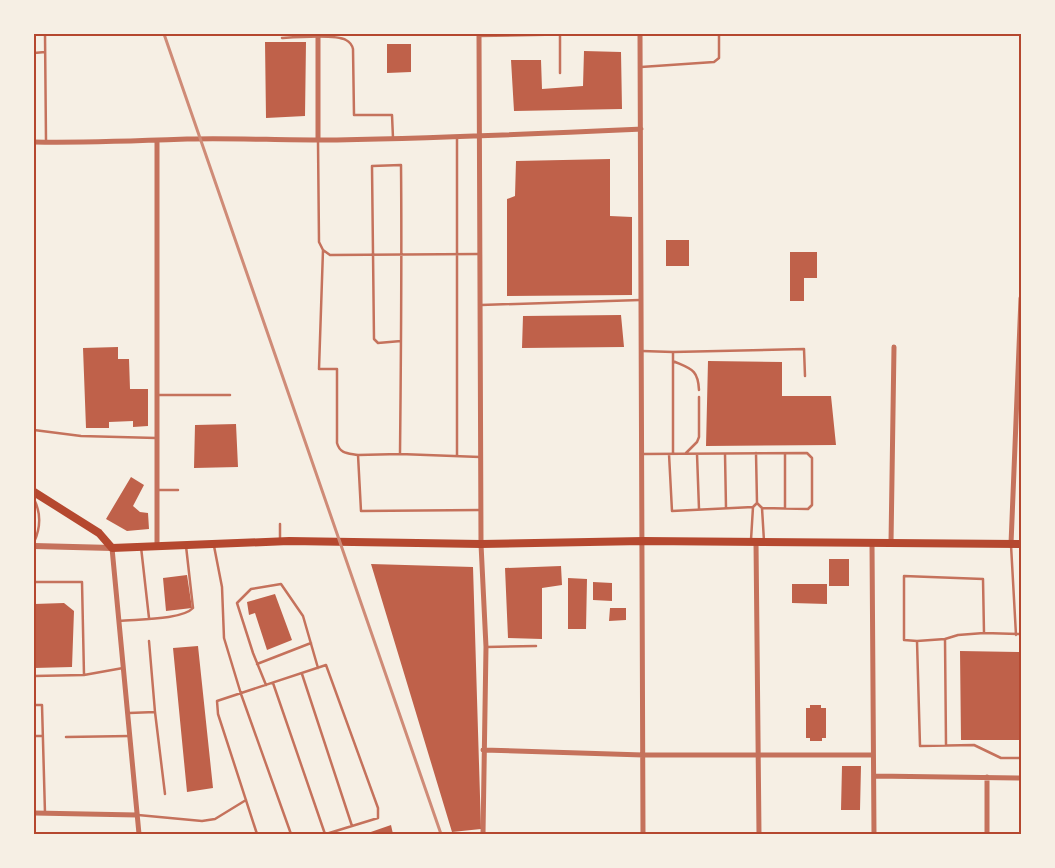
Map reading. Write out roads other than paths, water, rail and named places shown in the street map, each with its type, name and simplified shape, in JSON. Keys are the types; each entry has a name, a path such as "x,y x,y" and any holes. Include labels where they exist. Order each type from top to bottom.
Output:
{"main road":[{"path":"34,492 99,533 112,548 280,542 481,544 643,541 1021,544"}],"street":[{"path":"640,34 643,834"},
{"path":"318,35 318,140"},
{"path":"479,35 480,457 481,544 486,647 483,834"},
{"path":"34,142 157,142 191,139 318,140 457,137 640,129"},
{"path":"157,142 157,546"},
{"path":"1011,544 1021,298"},
{"path":"891,543 894,347"},
{"path":"757,542 759,834"},
{"path":"872,543 874,834"},
{"path":"34,546 112,548 139,834"},
{"path":"484,750 643,755 873,755"},
{"path":"874,776 1021,778"},
{"path":"987,777 987,834"},
{"path":"34,813 137,815"}],"lane":[{"path":"45,34 46,143"},
{"path":"560,34 560,73"},
{"path":"479,35 583,34"},
{"path":"640,67 714,62 719,58 719,34"},
{"path":"282,38 318,35 345,38 351,43 354,49 354,115 392,115 393,138"},
{"path":"34,53 45,52"},
{"path":"457,137 457,456"},
{"path":"318,140 318,242 330,256 479,254"},
{"path":"400,454 402,255 401,166 372,166 374,338 378,343 401,342"},
{"path":"323,250 319,369 338,369 338,448 343,453 358,455 400,454 480,457"},
{"path":"479,304 642,300"},
{"path":"642,351 804,349 804,376"},
{"path":"673,352 672,511 753,507 757,503"},
{"path":"673,361 692,369 696,373 699,390"},
{"path":"156,394 230,395"},
{"path":"685,454 697,442 699,437 699,397"},
{"path":"34,430 81,436 156,438"},
{"path":"642,454 807,453 812,458 812,505 808,509 762,508 757,503 756,454"},
{"path":"698,454 699,509"},
{"path":"724,454 726,508"},
{"path":"785,454 785,508"},
{"path":"358,455 361,511 481,510"},
{"path":"156,490 178,490"},
{"path":"34,498 40,517 34,542"},
{"path":"753,507 757,542"},
{"path":"757,542 762,508"},
{"path":"280,524 280,542"},
{"path":"214,544 222,587 224,638 241,694 291,834"},
{"path":"1011,544 1016,635"},
{"path":"118,621 174,617 189,613 193,608 186,545"},
{"path":"140,546 148,618"},
{"path":"984,633 983,578 904,576 904,640 945,639 958,635 984,633 1021,634"},
{"path":"34,582 82,582 84,675"},
{"path":"266,685 236,603 251,589 281,584 303,616 318,668"},
{"path":"945,639 946,746"},
{"path":"150,641 155,712 165,794"},
{"path":"916,641 920,746 974,745 1000,758 1021,758"},
{"path":"258,664 311,643"},
{"path":"486,647 536,646"},
{"path":"257,834 218,714 217,701 326,665 378,808 378,818 326,834 273,683"},
{"path":"34,676 84,675 123,668"},
{"path":"302,674 352,826"},
{"path":"34,705 42,705 45,813"},
{"path":"127,713 155,712"},
{"path":"34,736 42,736"},
{"path":"66,737 130,736"},
{"path":"137,815 202,821 215,819 246,800"}],"railway":[{"path":"164,34 441,834"}]}
